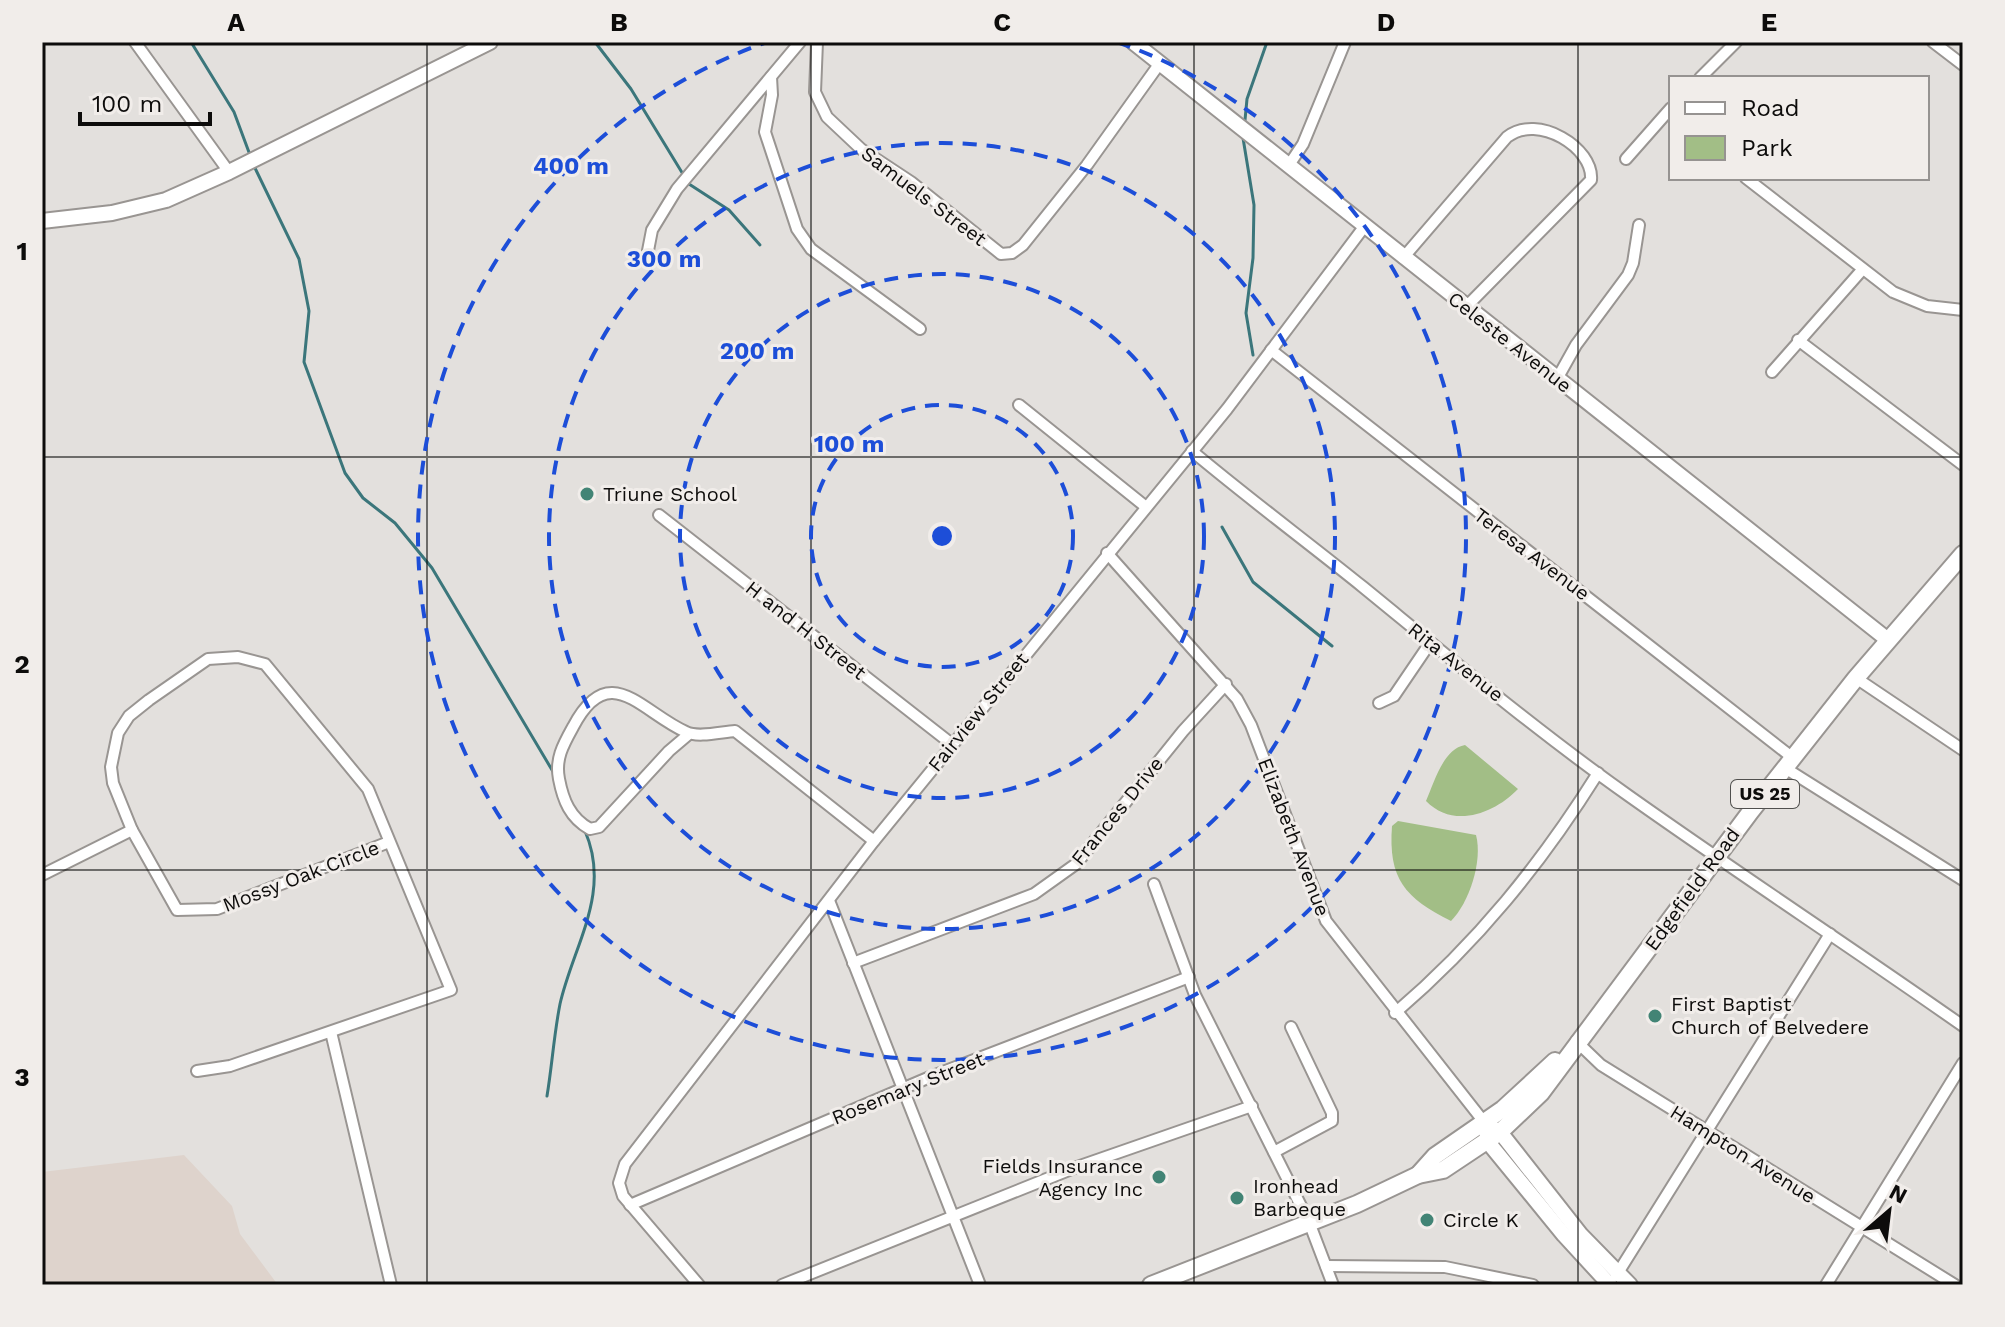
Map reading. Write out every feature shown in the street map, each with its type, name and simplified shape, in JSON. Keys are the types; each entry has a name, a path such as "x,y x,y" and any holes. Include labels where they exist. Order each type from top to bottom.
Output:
{"main road":[{"name":"Edgefield Road","path":"1151,1285 1418,1175 1443,1170 1494,1137 1541,1093 1576,1041 1722,859 1789,763 1856,678 1963,554"},
{"name":"Edgefield Road","path":"1418,1175 1435,1156 1484,1122 1576,1041"}],"street":[{"path":"135,42 229,172"},
{"path":"42,221 147,205 229,172 490,42"},
{"path":"646,261 649,240 661,212 800,42"},
{"name":"Samuels Street","path":"817,42 815,92 827,117 861,149 911,182 1001,254 1012,253 1023,245 1087,165 1160,63"},
{"name":"Celeste Avenue","path":"1133,42 1888,640"},
{"path":"1289,165 1303,144 1345,42"},
{"path":"1702,76 1736,42"},
{"path":"1933,42 1963,65"},
{"path":"771,77 772,95 765,132 768,151 797,229 811,249 920,329"},
{"path":"1626,159 1669,114"},
{"path":"1403,258 1507,137 1520,127 1536,127 1560,136 1583,157 1592,172 1591,180 1466,307"},
{"path":"1749,180 1862,270 1915,302 1963,310"},
{"path":"1557,379 1576,345 1628,275 1639,225"},
{"name":"Fairview Street","path":"630,1205 619,1183 625,1164 830,903 874,841 1192,451 1364,227"},
{"path":"1772,372 1862,270"},
{"path":"1798,340 1963,465"},
{"name":"Teresa Avenue","path":"1271,350 1789,763 1963,880"},
{"path":"1019,405 1146,507"},
{"name":"Rita Avenue","path":"1192,451 1430,643 1598,773 1780,903 1963,1026"},
{"name":"H and H Street","path":"659,515 953,745"},
{"name":"Elizabeth Avenue","path":"1107,553 1226,684 1251,725 1326,921 1395,1013 1484,1122"},
{"path":"1379,703 1394,696 1430,643"},
{"name":"Mossy Oak Circle","path":"331,1032 451,990 368,789 265,664 238,657 208,659 197,665 129,716 118,733 112,775 132,830 177,910 217,909 389,842"},
{"path":"1856,678 1963,750"},
{"name":"Frances Drive","path":"853,963 1034,894 1056,881 1076,864 1183,731 1226,684"},
{"path":"689,734 669,751 599,827 590,829 581,824 564,801 557,766 562,749 580,714 598,695 618,692 689,734 735,731 874,841"},
{"path":"1395,1013 1485,930 1568,822 1598,773"},
{"path":"42,875 132,830"},
{"path":"1154,884 1189,977 1309,1222 1333,1285"},
{"path":"830,903 980,1285"},
{"path":"1613,1281 1830,934"},
{"name":"Rosemary Street","path":"630,1205 904,1088 1189,977"},
{"path":"1274,1152 1332,1121 1332,1113 1291,1027"},
{"path":"197,1071 230,1066 331,1032 391,1285"},
{"name":"Hampton Avenue","path":"1576,1041 1601,1065 1955,1285"},
{"path":"1826,1285 1864,1229 1963,1063"},
{"path":"782,1285 1074,1168 1252,1106"},
{"path":"1484,1122 1564,1235 1613,1281 1630,1285"},
{"path":"630,1205 699,1285"},
{"path":"1326,1266 1445,1267 1533,1285"}],"shaded area":[{"path":"184,1155 232,1206 240,1234 278,1285 42,1285 42,1172"}],"green space":[{"path":"1465,745 1518,789 1485,811 1461,816 1437,810 1426,801 1445,760"},
{"path":"1398,821 1476,835 1478,857 1473,881 1451,921 1422,904 1403,885 1393,860 1392,826"}],"waterway":[{"path":"191,42 234,112 250,155"},
{"path":"595,42 631,89 689,184 729,210 760,245"},
{"path":"1245,120 1247,99 1267,42"},
{"path":"1243,138 1254,205 1253,258 1246,313 1253,355"},
{"path":"254,166 299,259 309,311 304,362 345,473 363,498 395,523 432,568 555,775"},
{"path":"1222,527 1253,582 1332,646"},
{"path":"547,1096 560,1004 592,898 592,854 585,831"}],"place":[{"name":"Triune School","path":"587,494"},
{"name":"First Baptist Church of Belvedere","path":"1655,1016"},
{"name":"Fields Insurance Agency Inc","path":"1159,1177"},
{"name":"Ironhead Barbeque","path":"1237,1198"},
{"name":"Circle K","path":"1427,1220"}]}
